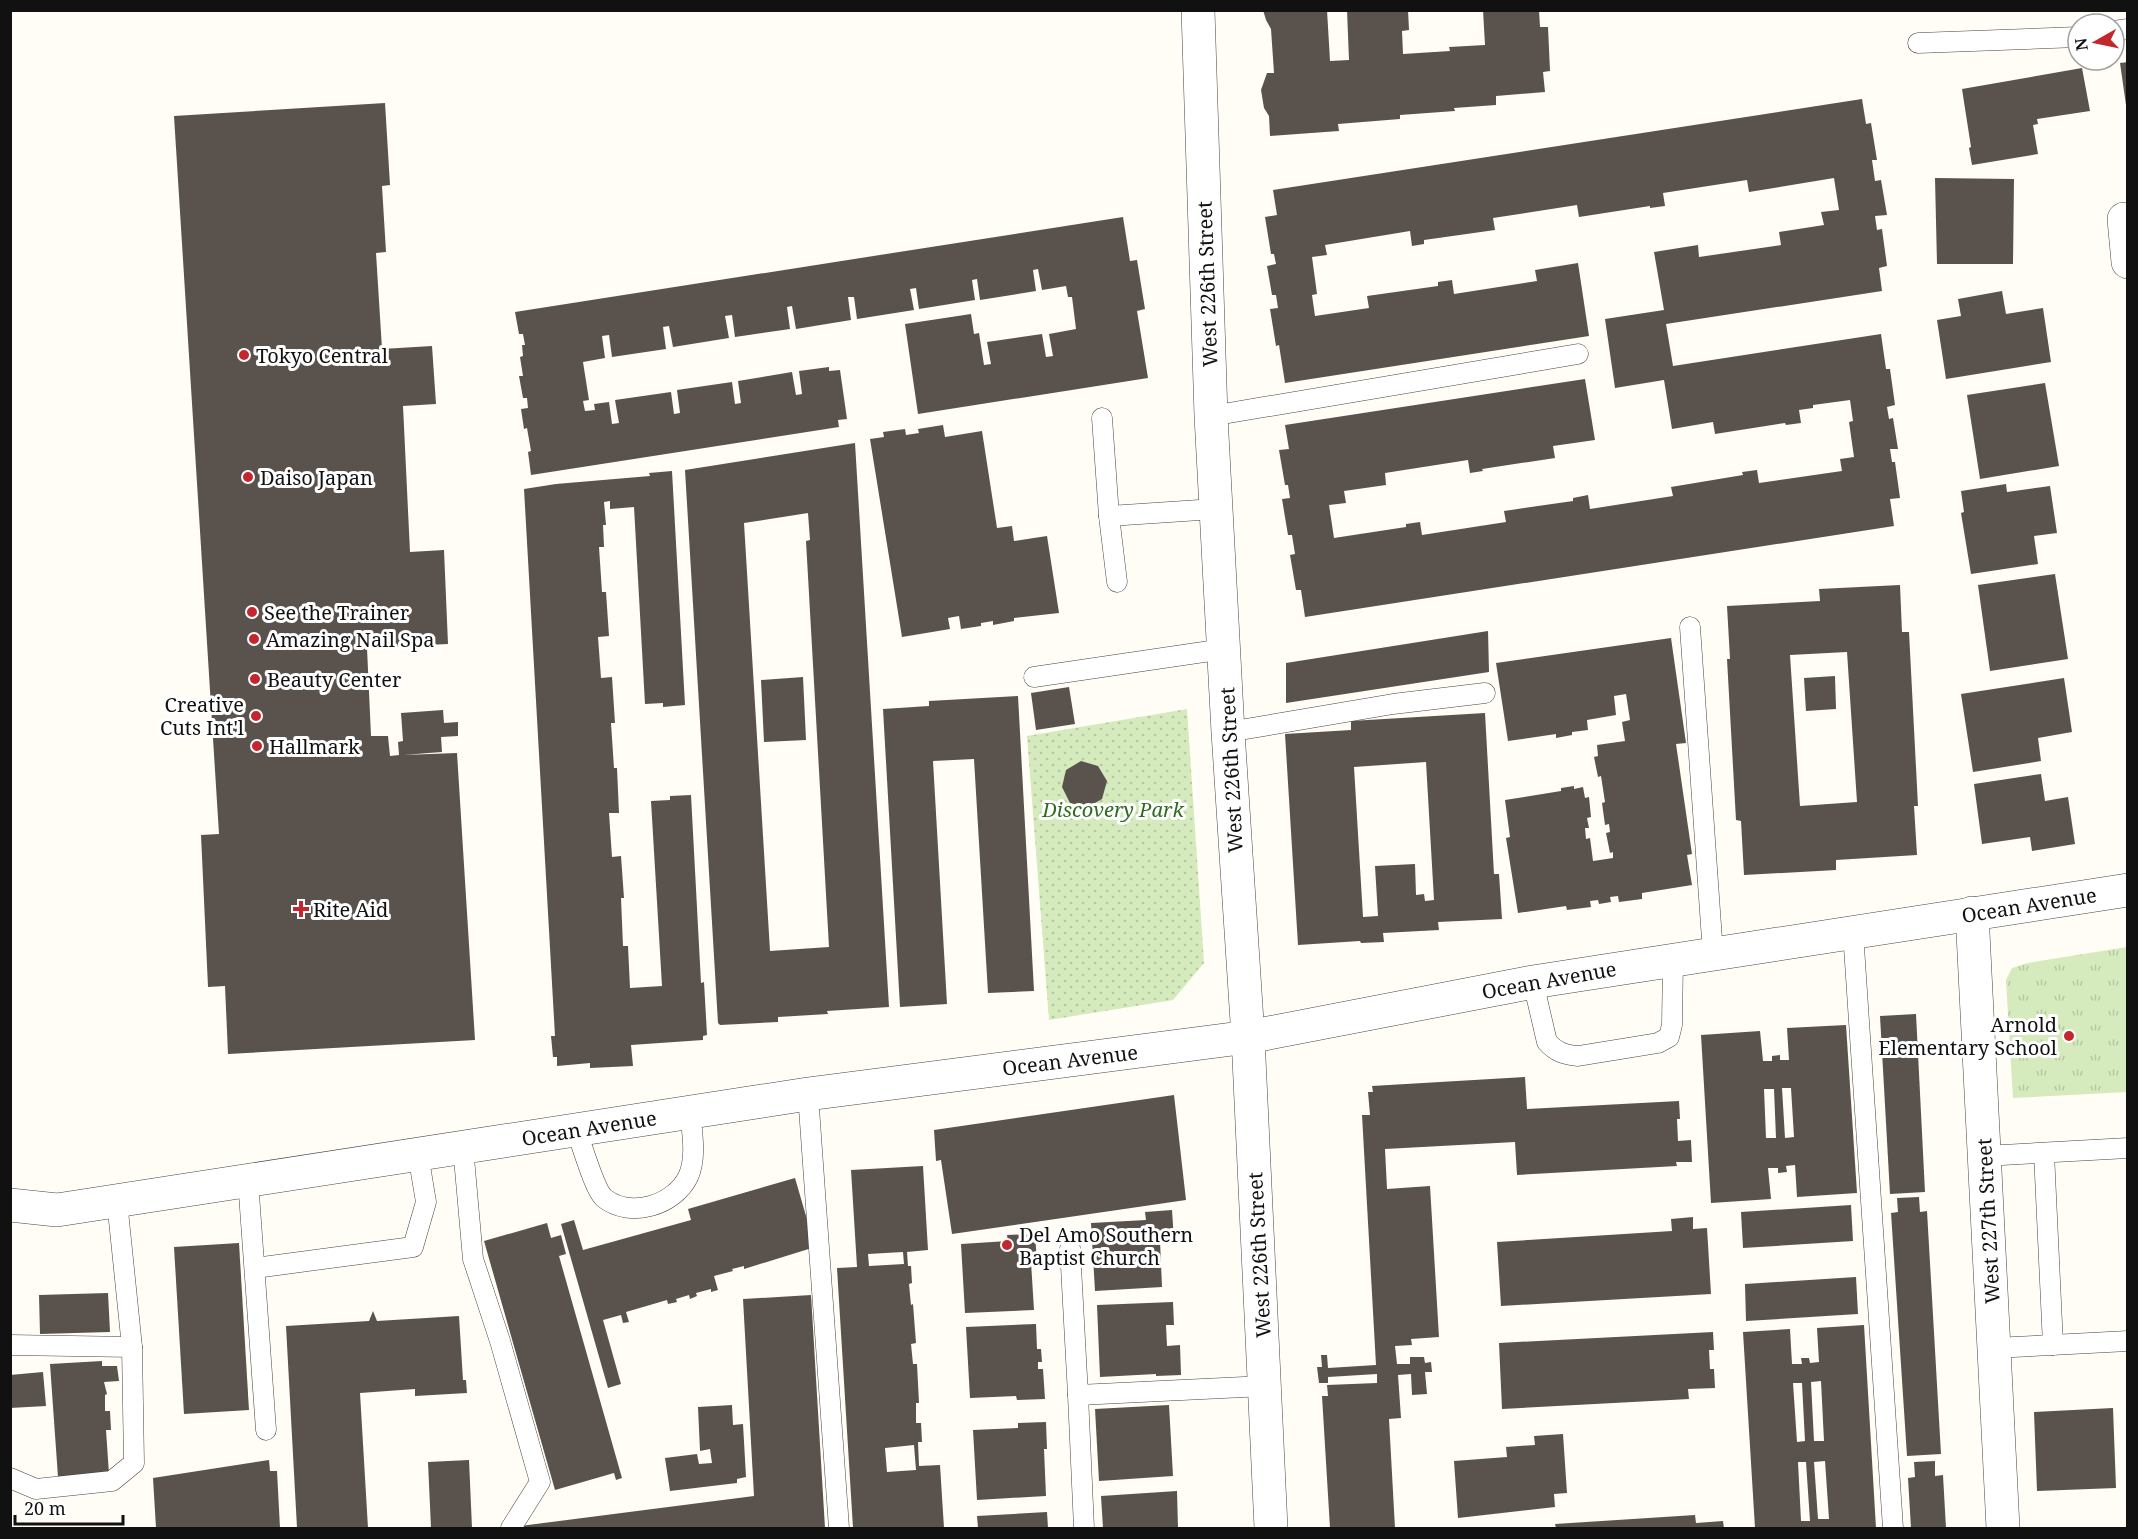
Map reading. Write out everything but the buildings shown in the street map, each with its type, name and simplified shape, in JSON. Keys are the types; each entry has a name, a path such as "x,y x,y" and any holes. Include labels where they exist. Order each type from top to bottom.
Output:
{"street":[{"name":"West 226th Street","path":"1198,10 1215,509 1248,1037 1271,1528"},
{"path":"2124,219 2127,262"},
{"name":"Ocean Avenue","path":"10,1205 57,1210 808,1094 1248,1037 1533,981 2127,890"},
{"name":"West 227th Street","path":"1972,914 2004,1528"}],"lane":[{"path":"1918,43 2066,37"},
{"path":"1211,416 1578,354"},
{"path":"1102,418 1109,516 1117,582"},
{"path":"1109,516 1215,509"},
{"path":"1690,627 1713,954"},
{"path":"1034,677 1224,649"},
{"path":"1228,732 1393,704 1485,693"},
{"path":"1853,932 1893,1528"},
{"path":"1533,981 1547,1042 1552,1048 1565,1055 1578,1056 1658,1043 1670,1036 1673,960"},
{"path":"808,1094 839,1528"},
{"path":"576,1130 603,1197 622,1206 639,1208 668,1200 689,1176 692,1149 690,1112"},
{"path":"463,1147 473,1259 500,1341 540,1482 511,1528"},
{"path":"1984,1156 2127,1148"},
{"path":"2044,1153 2053,1345"},
{"path":"255,1268 413,1247 426,1202 418,1154"},
{"path":"248,1180 266,1430"},
{"path":"10,1478 36,1489 112,1481 134,1463 132,1347 117,1201"},
{"path":"1070,1248 1084,1528"},
{"path":"1994,1348 2127,1341"},
{"path":"10,1345 132,1347"},
{"path":"1078,1395 1265,1386"}],"green space":[{"name":"Discovery Park","path":"1187,709 1204,963 1173,1000 1049,1020 1027,736"},
{"name":"Arnold Elementary School","path":"2127,947 2127,1092 2013,1098 2006,980 2012,968 2028,963"}],"place":[{"name":"Tokyo Central","path":"244,355"},
{"name":"Daiso Japan","path":"248,477"},
{"name":"See the Trainer","path":"252,612"},
{"name":"Amazing Nail Spa","path":"254,639"},
{"name":"Beauty Center","path":"255,679"},
{"name":"Creative Cuts Int'l","path":"256,716"},
{"name":"Hallmark","path":"257,746"},
{"name":"Rite Aid","path":"301,909"},
{"name":"Arnold Elementary School","path":"2069,1036"},
{"name":"Del Amo Southern Baptist Church","path":"1007,1245"}]}
